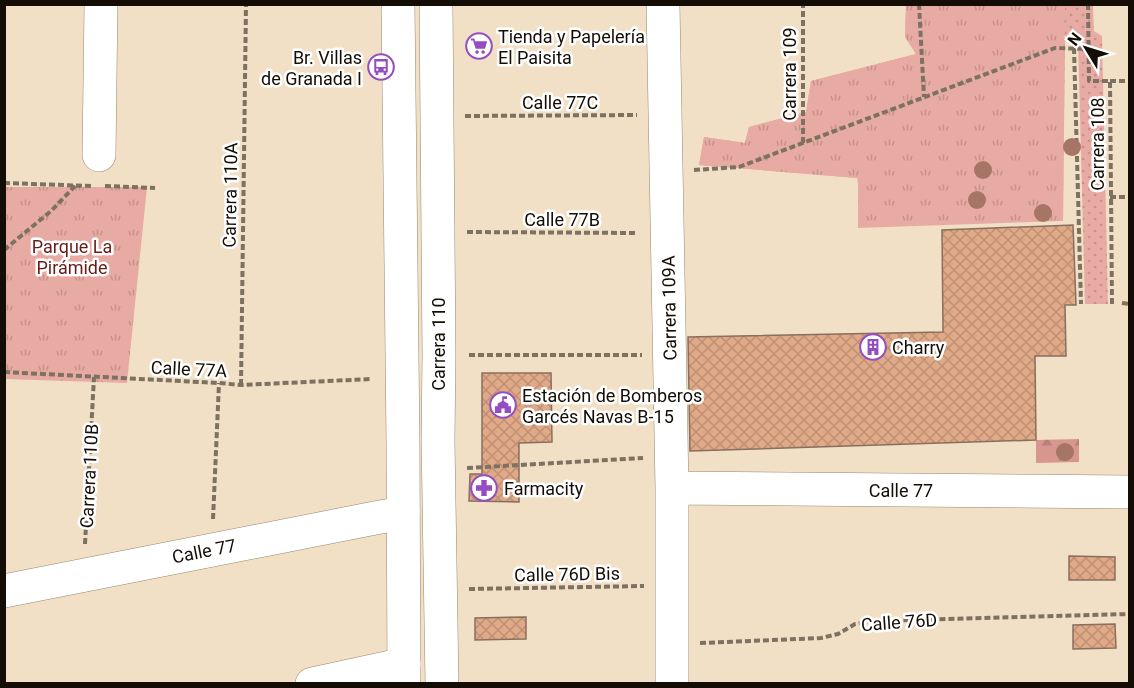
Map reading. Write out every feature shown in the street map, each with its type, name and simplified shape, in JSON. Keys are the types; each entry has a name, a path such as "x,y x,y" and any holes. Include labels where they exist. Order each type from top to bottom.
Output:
{"street":[{"path":"99,155 101,4"},
{"name":"Carrera 110","path":"399,4 404,674"},
{"name":"Carrera 110","path":"436,4 438,440 442,684"},
{"name":"Carrera 109A","path":"663,4 672,473 672,684"},
{"path":"404,442 438,440"},
{"name":"Calle 77","path":"672,473 1130,492"},
{"name":"Calle 77","path":"4,591 403,513"},
{"path":"312,684 404,674"}],"path":[{"name":"Carrera 110A","path":"241,386 246,4"},
{"name":"Carrera 109","path":"803,4 803,143"},
{"path":"919,4 924,97"},
{"name":"Carrera 108","path":"1088,4 1089,81 1110,81 1112,304"},
{"path":"666,173 739,167 1055,48 1089,49"},
{"path":"1074,48 1081,304"},
{"path":"1110,81 1130,81"},
{"name":"Calle 77C","path":"454,117 665,115"},
{"path":"4,183 155,188"},
{"path":"4,250 51,211 76,185"},
{"path":"1110,197 1130,196"},
{"name":"Calle 77B","path":"458,232 667,233"},
{"path":"1122,303 1130,304"},
{"path":"460,355 669,355"},
{"name":"Calle 77A","path":"4,372 241,386 372,380"},
{"name":"Carrera 110B","path":"84,575 94,377"},
{"path":"212,550 219,383"},
{"path":"461,468 672,473"},
{"name":"Calle 76D Bis","path":"462,589 672,585"},
{"name":"Calle 76D","path":"672,644 821,638 838,634 855,624 874,621 1130,614"}],"green space":[{"path":"1061,4 1065,6 1063,221 858,228 858,178 699,165 704,137 745,143 749,127 806,112 811,81 916,54 905,37 906,5"},
{"path":"906,5 1093,6 1094,31 1102,36 1108,304 1085,304 1078,41 1065,41 1063,221 920,47 858,184 857,178 699,165 704,137 745,143 749,127 806,112 811,81 916,54 905,37"},
{"name":"Parque La Pirámide","path":"5,187 147,187 127,383 5,379"},
{"path":"1079,439 1079,462 1036,463 1036,440"}],"building":[{"name":"Charry","path":"1073,225 1076,305 1065,305 1066,356 1035,356 1036,440 690,451 688,337 943,332 942,230"},
{"path":"482,373 551,373 552,442 519,443 519,502 469,501 470,474 482,474"},
{"path":"1069,556 1115,557 1115,580 1069,580"},
{"path":"526,617 526,639 475,640 475,618"},
{"path":"1115,624 1116,648 1073,649 1073,625"}],"place":[{"name":"Tienda y Papelería El Paisita","path":"479,46"},
{"name":"Br. Villas de Granada I","path":"381,67"},
{"name":"Charry","path":"873,347"},
{"name":"Estación de Bomberos Garcés Navas B-15","path":"503,405"},
{"name":"Farmacity","path":"484,488"}]}
